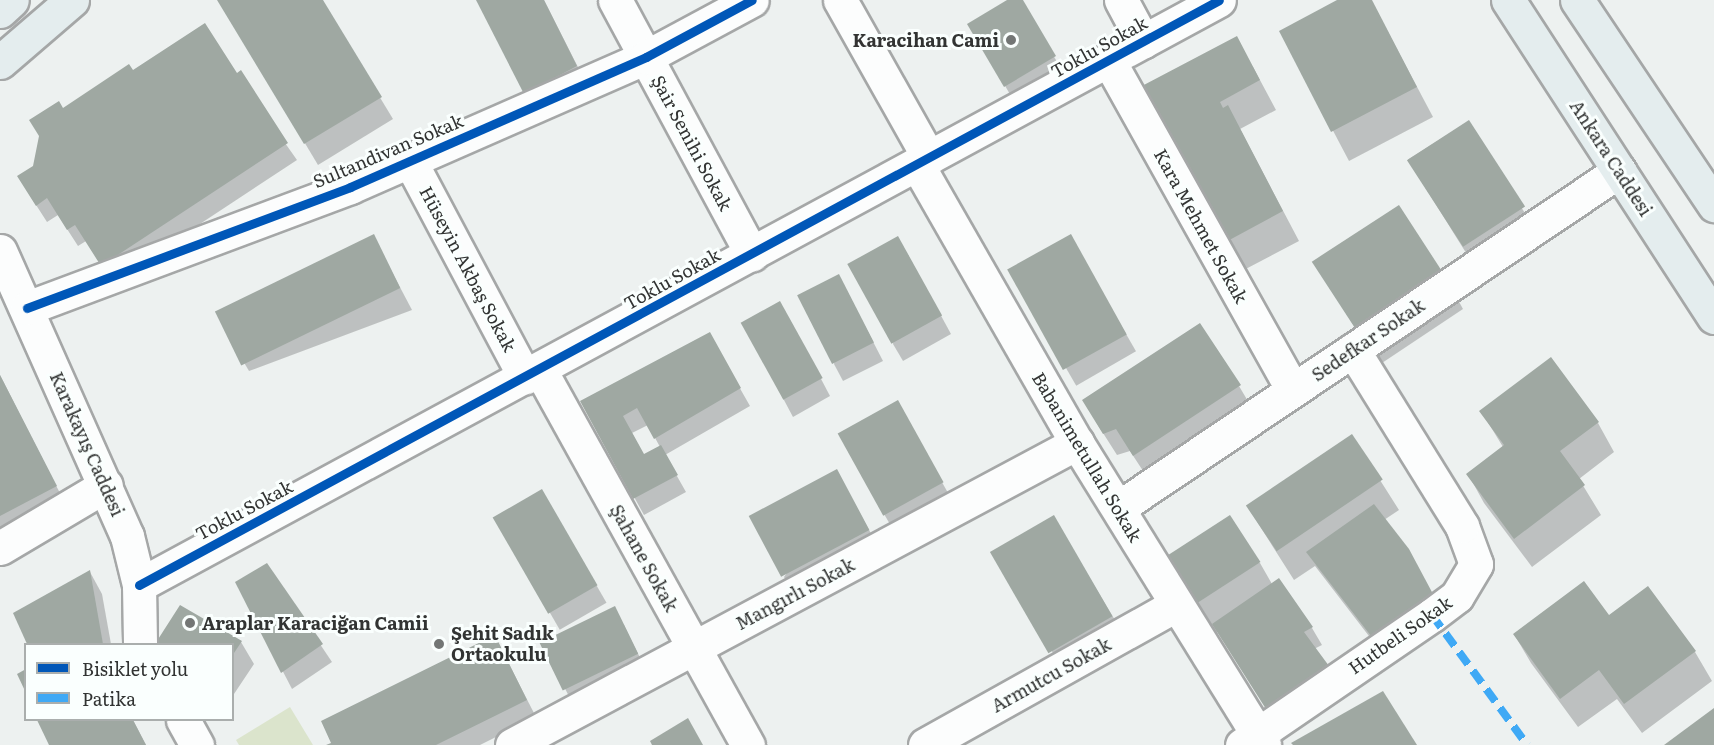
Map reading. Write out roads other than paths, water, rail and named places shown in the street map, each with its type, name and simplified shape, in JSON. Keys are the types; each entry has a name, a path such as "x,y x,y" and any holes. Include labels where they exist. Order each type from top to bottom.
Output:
{"main road":[{"path":"0,10 12,0"},
{"path":"0,62 72,0"},
{"name":"Ankara Caddesi","path":"1508,0 1714,317"},
{"path":"1577,0 1714,205"}],"street":[{"name":"Şair Senihi Sokak","path":"615,0 752,254"},
{"name":"Sultandivan Sokak","path":"27,308 350,187 646,57 752,0"},
{"name":"Babanimetullah Sokak","path":"840,0 923,161 1077,443 1176,605 1255,742"},
{"path":"1121,0 1143,41"},
{"name":"Toklu Sokak","path":"139,585 1219,0"},
{"name":"Kara Mehmet Sokak","path":"1109,61 1293,390"},
{"name":"Hüseyin Akbaş Sokak","path":"410,161 532,374"},
{"name":"Sedefkar Sokak","path":"1118,508 1619,171"},
{"name":"Karakayış Caddesi","path":"0,251 106,484 127,536 139,585 141,643"},
{"name":"Hutbeli Sokak","path":"1255,742 1457,596 1476,564 1462,526 1353,350"},
{"name":"Şahane Sokak","path":"532,374 694,648 748,745"},
{"name":"Mangırlı Sokak","path":"512,745 1077,443"},
{"path":"0,548 106,484"},
{"name":"Armutcu Sokak","path":"925,745 1176,605"}],"place":[{"name":"Karacihan Cami","path":"1011,40"},
{"name":"Araplar Karaciğan Camii","path":"190,623"},
{"name":"Şehit Sadık Ortaokulu","path":"439,644"}]}
